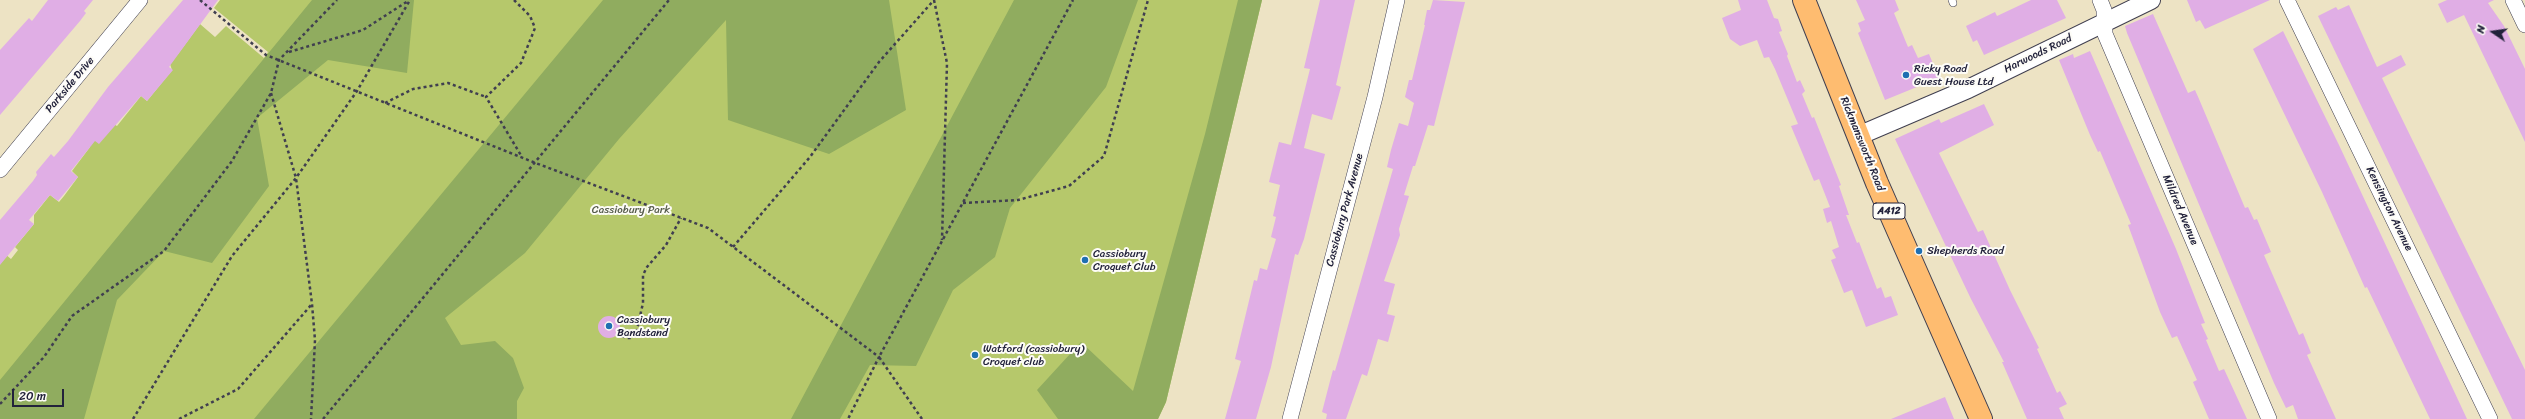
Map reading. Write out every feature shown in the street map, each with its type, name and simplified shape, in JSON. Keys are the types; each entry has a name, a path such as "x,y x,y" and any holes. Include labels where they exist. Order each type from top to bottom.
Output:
{"main road":[{"name":"Rickmansworth Road","path":"1804,0 1858,136 1981,419"}],"street":[{"name":"Parkside Drive","path":"0,170 140,0"},
{"name":"Cassiobury Park Avenue","path":"1290,419 1375,97 1397,0"},
{"name":"Mildred Avenue","path":"2100,0 2104,22 2104,34 2269,419"},
{"name":"Harwoods Road","path":"1858,136 1968,88 2151,0"},
{"name":"Kensington Avenue","path":"2287,0 2490,419"},
{"path":"2513,0 2525,25"}],"path":[{"path":"200,0 266,55 533,162 708,228 879,357 922,419"},
{"path":"0,404 44,357 72,316 164,251 232,161 271,93 279,60 289,52 337,0"},
{"path":"289,52 363,30 410,0"},
{"path":"133,419 232,256 296,178 357,91 410,0"},
{"path":"486,97 521,63 535,28 530,16 514,0"},
{"path":"322,419 533,162 669,0"},
{"path":"934,0 947,63 942,242"},
{"path":"733,247 810,158 879,62 934,0"},
{"path":"848,419 879,357 1073,0"},
{"path":"963,203 1018,200 1069,186 1104,156 1148,0"},
{"path":"385,103 414,89 448,83 486,97 522,157"},
{"path":"271,93 296,178 312,304 315,340 311,419"},
{"path":"617,333 626,338 632,338 636,334 643,303 643,276 647,267 666,245 681,218"},
{"path":"179,419 238,389 312,304"}],"green space":[{"name":"Cassiobury Park","path":"220,0 1262,0 1166,402 1158,419 0,419 0,261 5,254 11,259 18,250 15,247 34,224 34,215 50,195 59,202 64,196 78,177 72,171 90,147 89,142 112,123 117,126 141,96 147,101 172,70 169,61 178,54 200,24 215,37 226,26 264,58 268,52 214,8"},
{"path":"312,0 414,0 407,73 328,60 257,118 269,186 212,263 164,251 117,300 84,419 0,419 0,380"},
{"path":"603,0 889,0 906,110 829,154 728,120 726,20 619,139 525,253 445,318 461,345 495,341 513,358 524,388 517,401 517,419 254,419"},
{"path":"1014,0 1138,0 1106,87 1010,208 995,257 953,290 916,366 870,365 840,419 791,419"},
{"path":"1238,0 1262,0 1166,402 1158,419 1058,419 1037,390 1081,342 1133,391 1205,134"}],"building":[{"path":"48,0 93,0 84,11 86,13 80,21 0,115 0,50 29,18 32,21"},
{"path":"183,0 218,0 169,67 173,70 147,101 141,96 99,144 95,141 71,171 78,177 58,201 50,195 29,220 34,224 0,265 0,220 33,181 37,175 36,172 51,154 54,157 68,141 108,87"},
{"path":"1320,0 1355,0 1336,85 1341,87 1332,120 1312,114 1304,148 1325,154 1304,239 1298,255 1295,254 1271,367 1256,419 1225,419 1241,361 1235,359 1254,280 1257,281 1260,268 1267,270 1276,239 1271,237 1276,217 1273,216 1280,185 1269,182 1279,142 1291,145 1310,69 1304,68"},
{"path":"1433,0 1465,2 1434,126 1428,125 1415,166 1413,166 1404,195 1409,196 1399,229 1400,235 1384,281 1395,284 1387,314 1395,316 1388,342 1378,339 1367,376 1362,374 1346,419 1326,419 1327,414 1322,412 1330,381 1333,370 1335,371 1393,169 1387,167 1391,150 1399,123 1408,126 1414,103 1405,97 1409,80 1412,80 1427,10 1430,10"},
{"path":"1738,0 1767,0 1774,18 1778,19 1782,31 1779,32 1788,54 1787,56 1797,82 1800,80 1805,91 1802,94 1812,118 1814,117 1841,185 1839,186 1849,215 1846,215 1857,243 1859,242 1877,289 1881,287 1885,298 1891,296 1898,315 1866,327 1852,290 1844,293 1831,260 1836,258 1832,250 1839,247 1831,221 1827,223 1823,209 1830,207 1819,179 1814,181 1791,126 1798,124 1775,69 1769,57 1764,58 1757,40 1740,46 1730,39 1722,18 1741,10"},
{"path":"1856,0 1895,0 1899,10 1894,13 1908,47 1912,45 1918,58 1929,54 1939,78 1885,100 1858,33 1861,31 1858,23 1865,20"},
{"path":"2031,0 2057,0 2066,18 1984,55 1977,40 1973,42 1966,26 1995,12 1997,16"},
{"path":"2187,0 2270,0 2205,29 2200,20 2196,22"},
{"path":"2447,0 2494,0 2488,3 2504,26 2525,69 2525,142 2464,15 2447,23 2438,4"},
{"path":"2349,5 2377,67 2401,55 2406,65 2382,78 2525,370 2525,419 2512,419 2318,16 2336,7 2338,10"},
{"path":"2153,14 2188,93 2195,90 2245,208 2248,207 2254,220 2257,219 2271,252 2264,255 2299,335 2303,333 2311,353 2307,355 2336,419 2298,419 2293,405 2286,408 2274,383 2127,33 2125,26"},
{"path":"2283,31 2339,145 2467,419 2430,419 2367,287 2365,288 2322,192 2253,49"},
{"path":"2090,51 2176,249 2205,323 2201,324 2219,371 2224,369 2247,419 2209,419 2193,382 2197,380 2177,336 2172,338 2160,312 2128,225 2131,224 2100,151 2098,152 2090,135 2059,60 2073,54 2074,58"},
{"path":"1984,104 1994,125 1939,153 1978,232 1983,230 2010,290 2039,348 2037,349 2057,393 2060,391 2067,404 2059,408 2064,419 2027,419 2002,362 2004,362 1971,299 1895,139 1939,119 1941,123"},
{"name":"Cassiobury Bandstand","path":"609,316 617,319 620,327 617,335 609,338 601,335 598,327 601,319"},
{"path":"1945,397 1954,419 1891,419"}],"place":[{"name":"Ricky Road Guest House Ltd","path":"1906,75"},
{"name":"Shepherds Road","path":"1919,251"},
{"name":"Cassiobury Croquet Club","path":"1085,260"},
{"name":"Cassiobury Bandstand","path":"609,326"},
{"name":"Watford (cassiobury) Croquet club","path":"975,355"}]}
